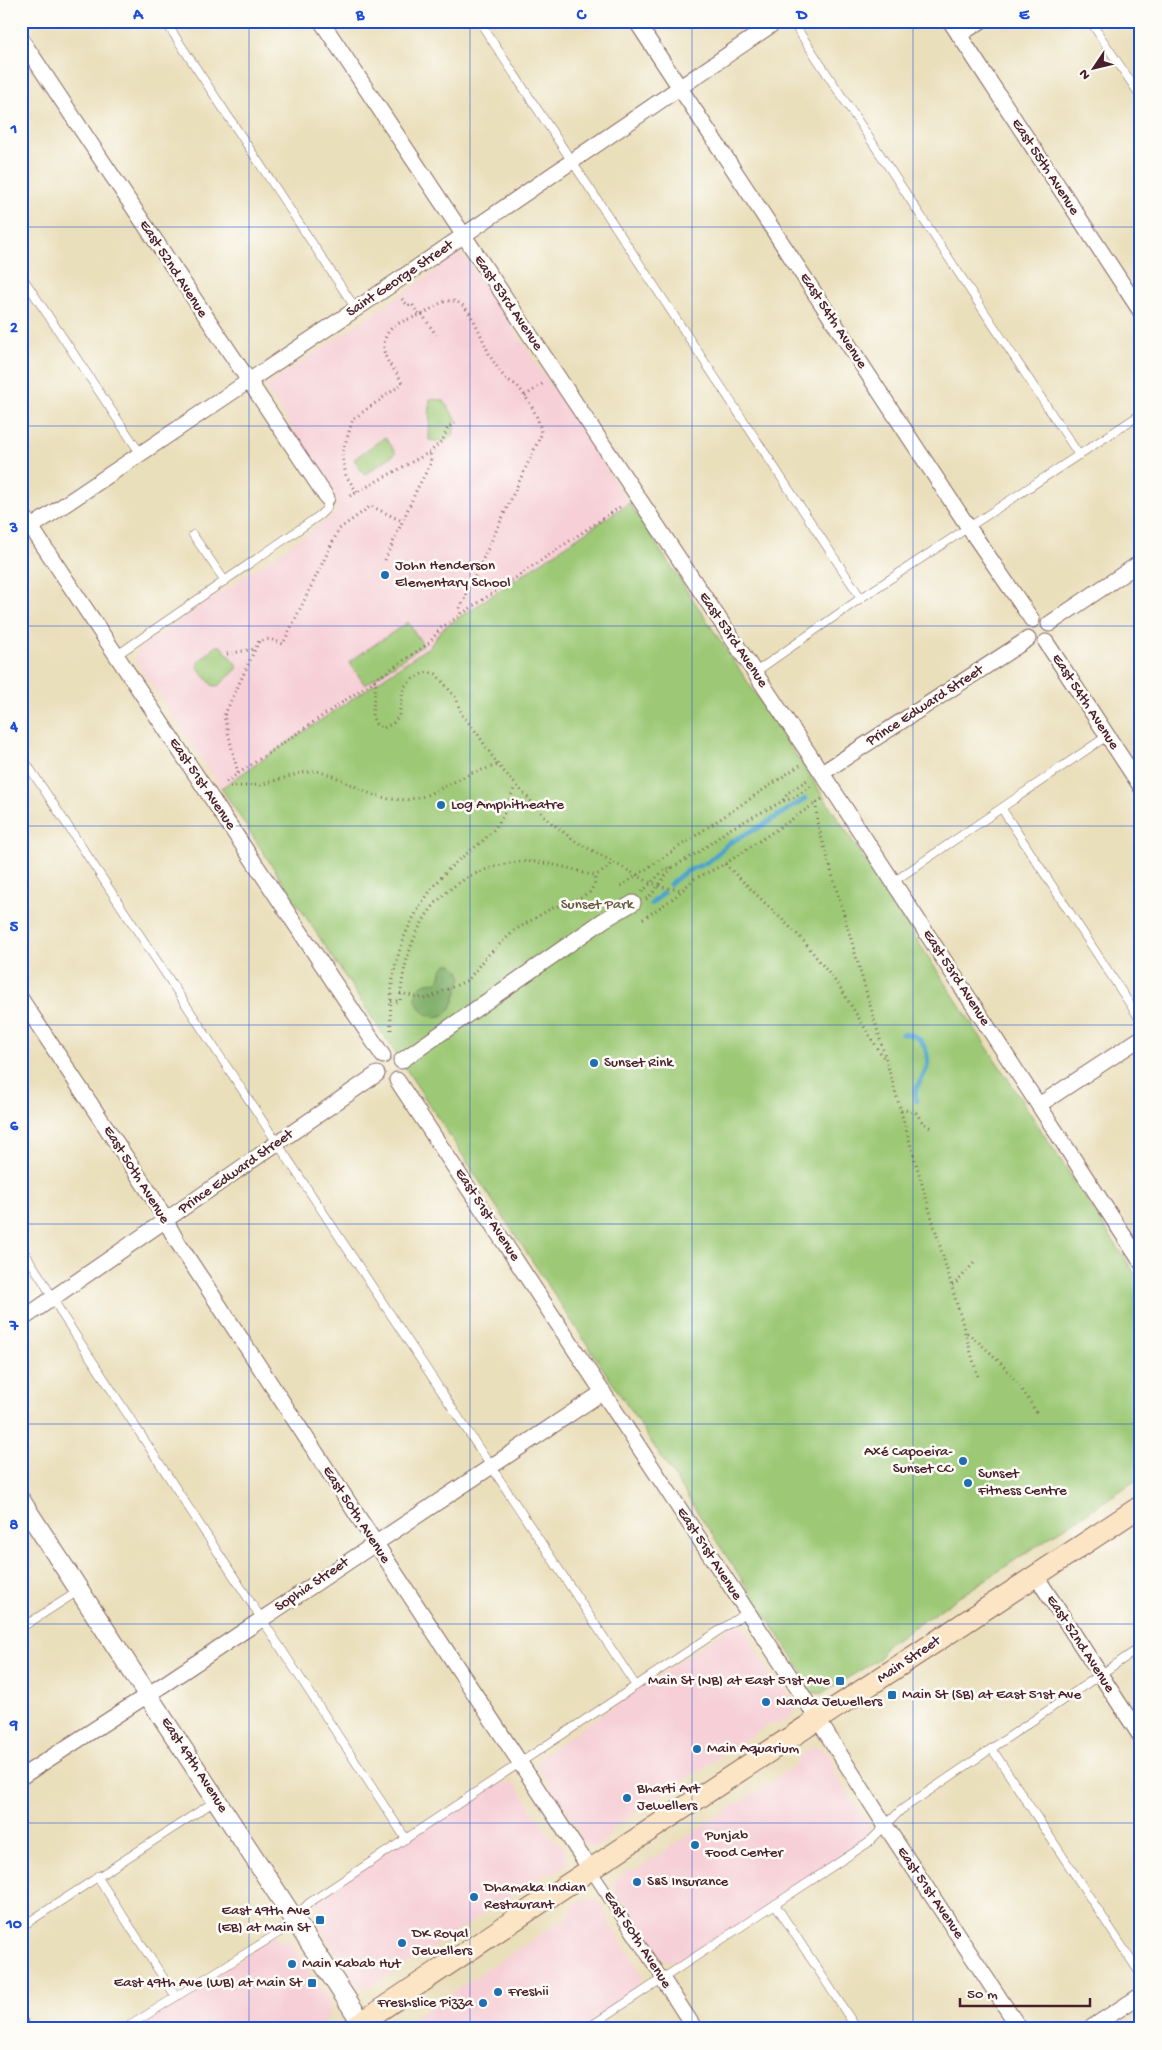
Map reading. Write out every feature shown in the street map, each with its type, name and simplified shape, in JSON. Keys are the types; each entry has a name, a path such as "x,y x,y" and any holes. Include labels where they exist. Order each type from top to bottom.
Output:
{"main road":[{"name":"Main Street","path":"360,2026 590,1868 1141,1506"}],"street":[{"name":"East 53rd Avenue","path":"321,21 754,672 817,777 893,882 1141,1262"},
{"name":"East 54th Avenue","path":"636,21 969,528 1032,620"},
{"name":"Saint George Street","path":"26,531 356,309 776,21"},
{"name":"East 55th Avenue","path":"950,21 1141,312"},
{"path":"959,35 981,21"},
{"name":"East 52nd Avenue","path":"21,39 327,498"},
{"name":"East 51st Avenue","path":"21,512 26,531 117,655 382,1056"},
{"path":"1049,624 1141,562"},
{"path":"1039,618 1049,624 1052,632 1046,642 1034,644 1028,639 1026,631 1028,623 1032,620 1039,618"},
{"name":"Prince Edward Street","path":"817,777 1028,639"},
{"name":"East 54th Avenue","path":"1046,642 1141,787"},
{"path":"401,1061 604,920 637,900"},
{"name":"East 50th Avenue","path":"21,999 153,1198 178,1243 695,2029"},
{"path":"1039,1105 1141,1038"},
{"path":"394,1055 401,1061 403,1069 397,1080 393,1082 384,1081 377,1074 377,1062 382,1056 394,1055"},
{"name":"Prince Edward Street","path":"21,1320 377,1074"},
{"name":"East 51st Avenue","path":"397,1080 1020,2029"},
{"name":"Sophia Street","path":"21,1777 603,1392"},
{"name":"East 49th Avenue","path":"21,1501 294,1917 360,2026"},
{"name":"East 52nd Avenue","path":"1036,1576 1141,1737"},
{"path":"1089,2029 1141,1995"},
{"path":"21,2025 24,2029"}],"lane":[{"path":"165,21 356,309"},
{"path":"479,21 861,598"},
{"path":"792,21 1079,455"},
{"path":"1090,21 1141,97"},
{"path":"21,275 140,453"},
{"path":"754,672 861,598 1141,414"},
{"path":"117,655 320,515 327,508 327,498"},
{"path":"193,535 224,581"},
{"path":"893,882 1107,736"},
{"path":"21,755 636,1686"},
{"path":"1002,809 1141,1021"},
{"path":"21,1247 406,1839"},
{"path":"21,1628 80,1590"},
{"path":"124,2029 280,1932 309,1903 747,1612"},
{"path":"586,2029 868,1843 901,1810 1141,1647"},
{"path":"992,1749 1141,1975"},
{"path":"21,1927 217,1800"},
{"path":"98,1876 176,1997"},
{"path":"775,1904 857,2029"}],"path":[{"path":"402,299 408,306 412,304 436,334"},
{"path":"357,492 346,476 342,465 344,443 353,419 402,384 386,361 384,343 389,333 397,324 421,315 432,306 444,301 462,305 468,312 487,349 506,378 518,386 525,396 541,427 541,435 460,608 460,615"},
{"path":"525,396 556,375"},
{"path":"350,496 430,452 443,440 448,427 457,422"},
{"path":"385,560 431,463 430,452"},
{"path":"238,773 224,716 259,641 270,639 283,644 339,528 371,506 402,521"},
{"path":"226,782 429,644 441,628 620,507"},
{"path":"228,654 255,649"},
{"path":"374,680 376,683 372,716 376,724 384,728 393,723 399,716 402,696 406,686 415,677 427,672 436,674 456,698 462,715 477,733 498,765 515,786 563,833 651,883 681,890"},
{"path":"621,886 802,764"},
{"path":"230,787 260,785 301,773 316,771 331,775 371,794 389,799 406,800 425,796 472,773 498,765"},
{"path":"783,800 788,792 817,777"},
{"path":"637,900 665,869 702,850 728,830 783,800 794,798 817,777"},
{"path":"391,1030 390,1001 395,964 403,936 416,911 449,869 485,838 498,824 515,786"},
{"path":"643,919 675,897 694,878 725,864 824,797"},
{"path":"816,803 817,822 978,1378"},
{"path":"390,1001 400,1001 404,964 420,922 448,890 470,876 491,867 513,862 534,862 595,875 608,868 612,862"},
{"path":"725,864 802,939 839,986 887,1062"},
{"path":"637,900 652,894 672,867"},
{"path":"400,993 426,998 468,980 484,960 515,930 550,909 580,898 590,892 595,883 595,875"},
{"path":"901,1111 905,1110 916,1113 923,1123 931,1128"},
{"path":"952,1285 974,1263"},
{"path":"966,1333 999,1360 1020,1386 1037,1414"}],"shaded area":[{"name":"John Henderson Elementary School","path":"456,254 461,255 468,261 629,503 442,629 430,646 221,788 135,660 135,655 141,647 334,514 337,505 334,491 265,387 436,271 440,263"},
{"path":"739,1621 779,1687 786,1690 793,1699 794,1713 780,1724 771,1723 612,1828 609,1837 597,1846 592,1847 582,1842 578,1836 579,1829 536,1764 541,1756"},
{"path":"812,1747 822,1748 832,1759 833,1770 870,1827 864,1838 868,1843 682,1965 678,1960 665,1962 626,1902 615,1894 616,1879 628,1870 636,1870 796,1765 801,1755"},
{"path":"498,1778 502,1783 515,1783 553,1840 559,1842 566,1852 567,1864 556,1873 548,1872 371,1987 361,1988 312,1916 318,1907 313,1900"},
{"path":"585,1898 595,1899 599,1902 608,1915 609,1923 644,1977 635,1988 639,1994 586,2029 397,2029 569,1916 574,1905"},
{"path":"274,1936 277,1940 290,1941 329,2000 331,2011 325,2021 313,2029 138,2029"}],"green space":[{"path":"430,399 443,400 456,419 453,436 443,442 429,440"},
{"path":"385,437 396,453 364,475 354,459"},
{"name":"Sunset Park","path":"629,503 814,782 1141,1283 1141,1477 885,1646 880,1658 822,1694 811,1692 803,1682 802,1671 221,788 430,646 442,629"},
{"path":"408,622 423,645 365,685 349,662"},
{"path":"216,646 221,646 237,665 237,669 218,686 213,686 197,667 198,662"},
{"path":"447,964 452,964 458,969 462,978 451,1009 441,1016 425,1014 416,1002 416,994 419,988 426,983 438,982 442,969"}],"waterway":[{"path":"670,884 685,872 708,862 729,843 805,799"},
{"path":"651,904 663,893"},
{"path":"902,1034 912,1035 917,1038 924,1046 927,1056 928,1064 926,1071 916,1089 917,1101"}],"place":[{"name":"John Henderson Elementary School","path":"385,575"},
{"name":"Log Amphitheatre","path":"441,805"},
{"name":"Sunset Rink","path":"594,1063"},
{"name":"Axé Capoeira- Sunset CC","path":"963,1461"},
{"name":"Sunset Fitness Centre","path":"968,1483"},
{"name":"Main St (NB) at East 51st Ave","path":"840,1681"},
{"name":"Main St (SB) at East 51st Ave","path":"892,1695"},
{"name":"Nanda Jewellers","path":"766,1702"},
{"name":"Main Aquarium","path":"697,1749"},
{"name":"Bharti Art Jewellers","path":"627,1798"},
{"name":"Punjab Food Center","path":"695,1845"},
{"name":"S&S Insurance","path":"637,1882"},
{"name":"Dhamaka Indian Restaurant","path":"474,1897"},
{"name":"East 49th Ave (EB) at Main St","path":"320,1920"},
{"name":"DK Royal Jewellers","path":"402,1943"},
{"name":"Main Kabab Hut","path":"292,1964"},
{"name":"East 49th Ave (WB) at Main St","path":"312,1983"},
{"name":"Freshii","path":"498,1992"},
{"name":"Freshslice Pizza","path":"483,2003"}]}
